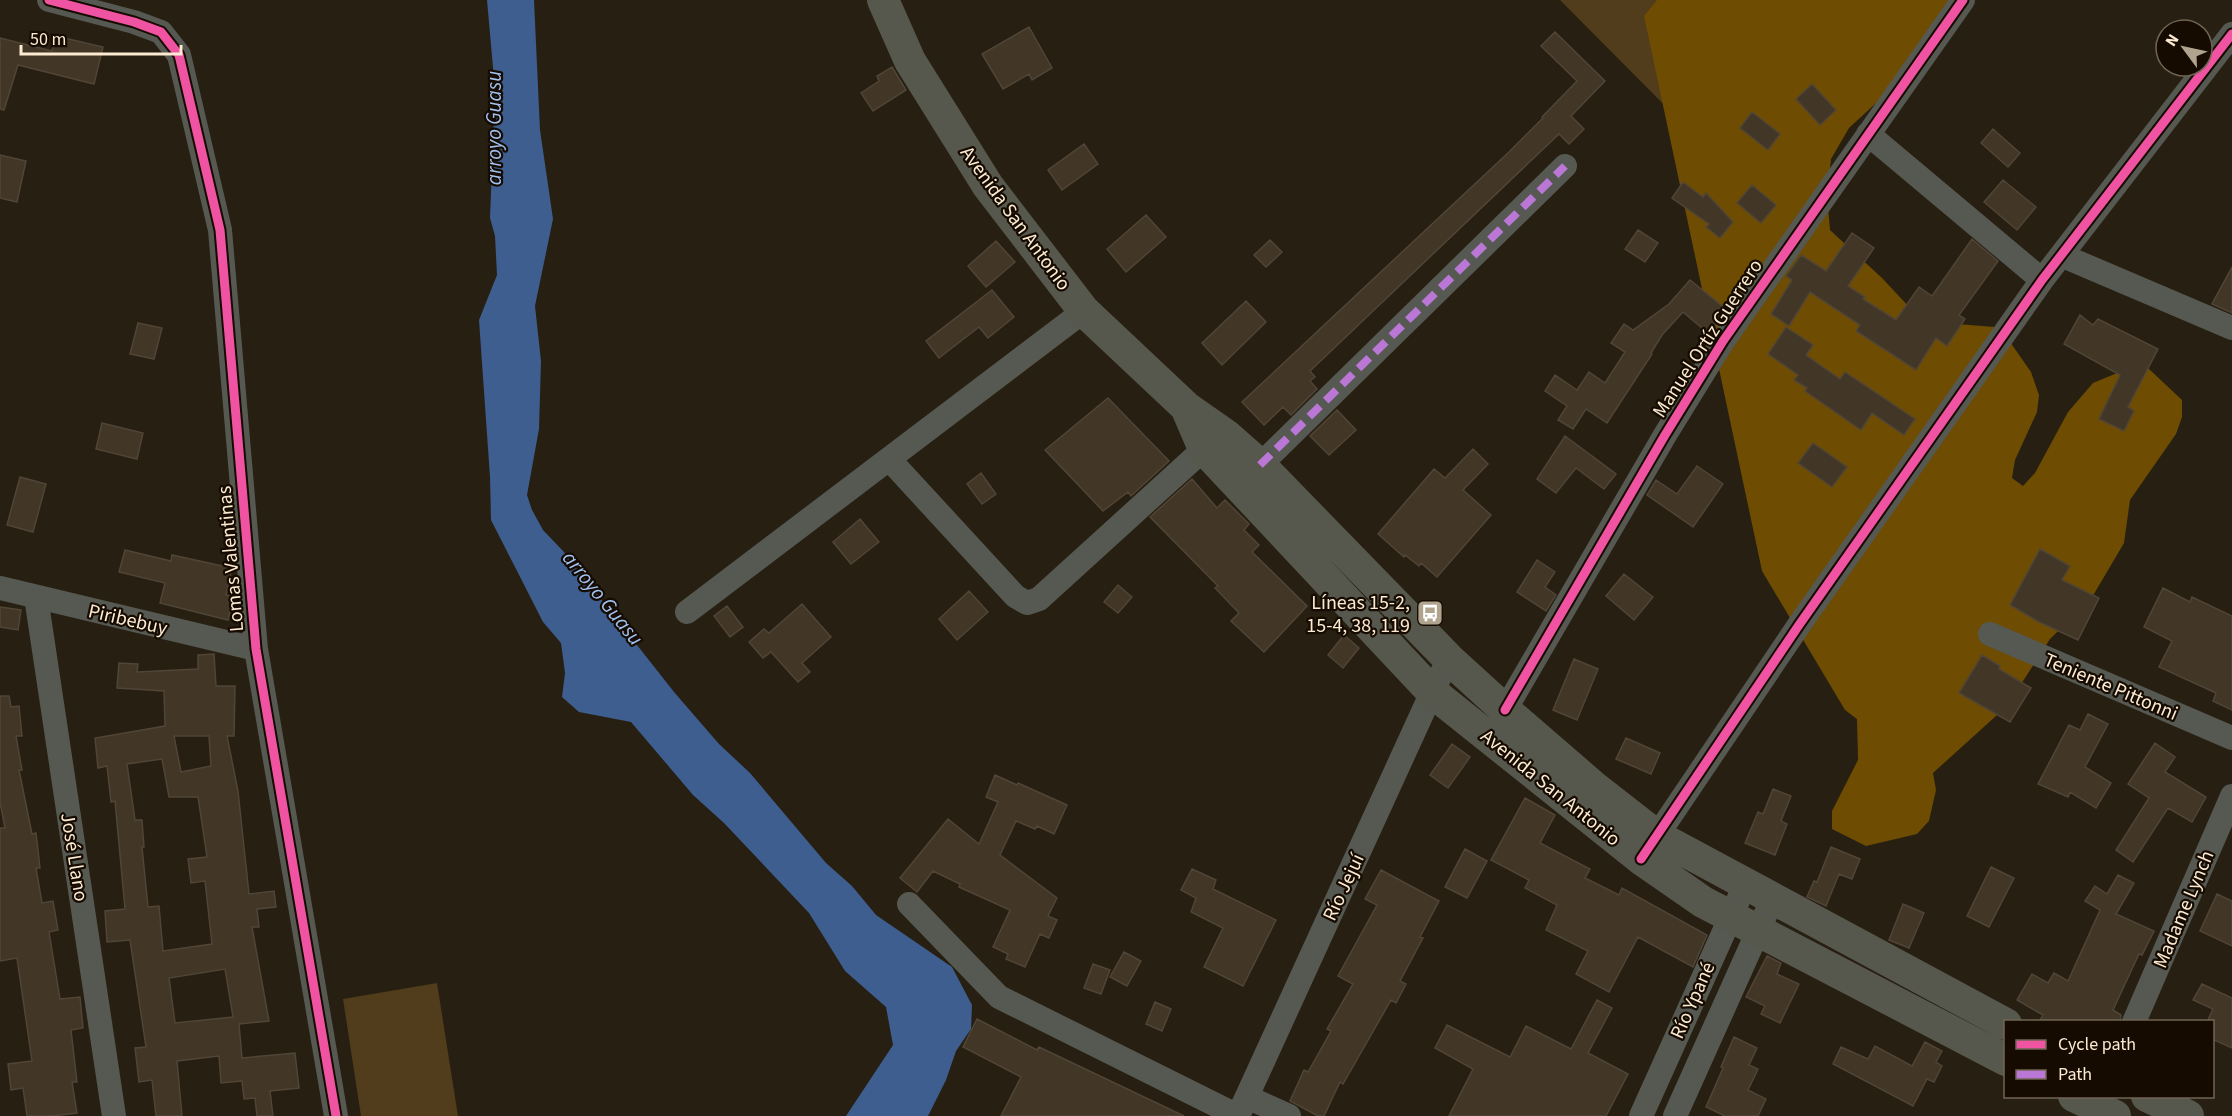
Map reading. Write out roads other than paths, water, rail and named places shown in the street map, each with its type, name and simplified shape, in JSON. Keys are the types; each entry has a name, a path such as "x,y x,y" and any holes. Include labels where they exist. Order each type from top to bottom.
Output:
{"main road":[{"name":"Avenida San Antonio","path":"883,0 910,61 988,186 1084,310 1186,407 1226,435 1260,465 1449,659 1504,710 1537,735 1593,786 1649,848 1703,902 2004,1059"},
{"name":"Avenida San Antonio","path":"1186,407 1204,448 1432,692 1649,848 1745,885 2004,1023"},
{"path":"2151,1098 2188,1116"}],"street":[{"name":"Lomas Valentinas","path":"49,0 135,21 161,32 179,55 220,230 256,649 336,1116"},
{"name":"Manuel Ortíz Guerrero","path":"1504,710 1659,444 1723,341 1963,0"},
{"path":"1649,848 1799,625 2042,280 2063,256 2232,34"},
{"path":"1868,134 2042,280"},
{"path":"1260,465 1565,166"},
{"path":"2063,256 2232,328"},
{"path":"687,612 1084,310"},
{"path":"889,459 1015,596 1027,603 1039,599 1204,448"},
{"name":"Piribebuy","path":"0,588 256,649"},
{"name":"José Llano","path":"36,597 114,1116"},
{"name":"Teniente Pittonni","path":"1990,634 2232,738"},
{"name":"Río Jejuí","path":"1241,1109 1449,659"},
{"name":"Madame Lynch","path":"2135,1020 2232,796"},
{"name":"Río Ypané","path":"1675,1116 1744,923 1745,885"},
{"name":"Río Ypané","path":"1641,1116 1744,923 1772,900"},
{"path":"909,904 999,997 1241,1109 1289,1116"}],"water":[{"name":"arroyo Guasu","path":"487,0 534,0 540,130 553,219 535,306 541,361 539,429 527,495 532,510 543,530 563,551 674,692 719,744 750,773 826,863 852,886 876,915 952,967 972,1005 971,1029 956,1051 946,1080 928,1116 846,1116 893,1045 886,1007 845,971 809,913 724,823 693,795 631,722 579,712 562,697 565,673 561,643 543,622 491,520 479,320 497,275 495,236 490,218 495,90"}],"place":[{"name":"Líneas 15-2, 15-4, 38, 119","path":"1430,613"}]}
